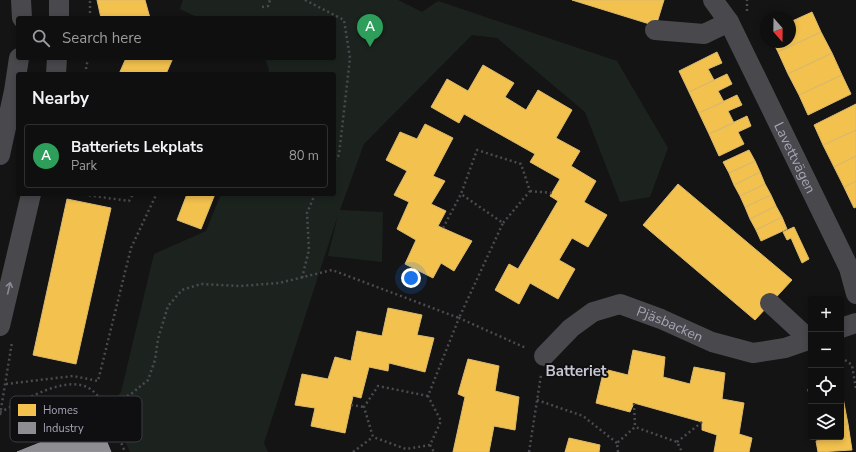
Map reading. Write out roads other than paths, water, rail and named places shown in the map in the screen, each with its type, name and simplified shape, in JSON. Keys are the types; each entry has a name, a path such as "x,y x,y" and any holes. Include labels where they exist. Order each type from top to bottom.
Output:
{"street":[{"path":"21,0 22,16"},
{"path":"59,0 59,16"},
{"name":"Lavettvägen","path":"713,0 729,22 849,268 856,294"},
{"path":"655,30 704,34 729,22 732,0"},
{"path":"17,72 19,60"},
{"path":"56,72 57,60"},
{"path":"0,156 16,78"},
{"path":"0,326 31,196"},
{"path":"770,303 808,337"},
{"name":"Pjäsbacken","path":"544,356 571,328 593,312 620,304 661,319 712,342 753,353 785,348 808,340"},
{"path":"844,327 856,323"}],"place":[{"name":"Batteriets Lekplats","path":"370,47"}],"district":[{"name":"Batteriet","path":"576,371"}]}
